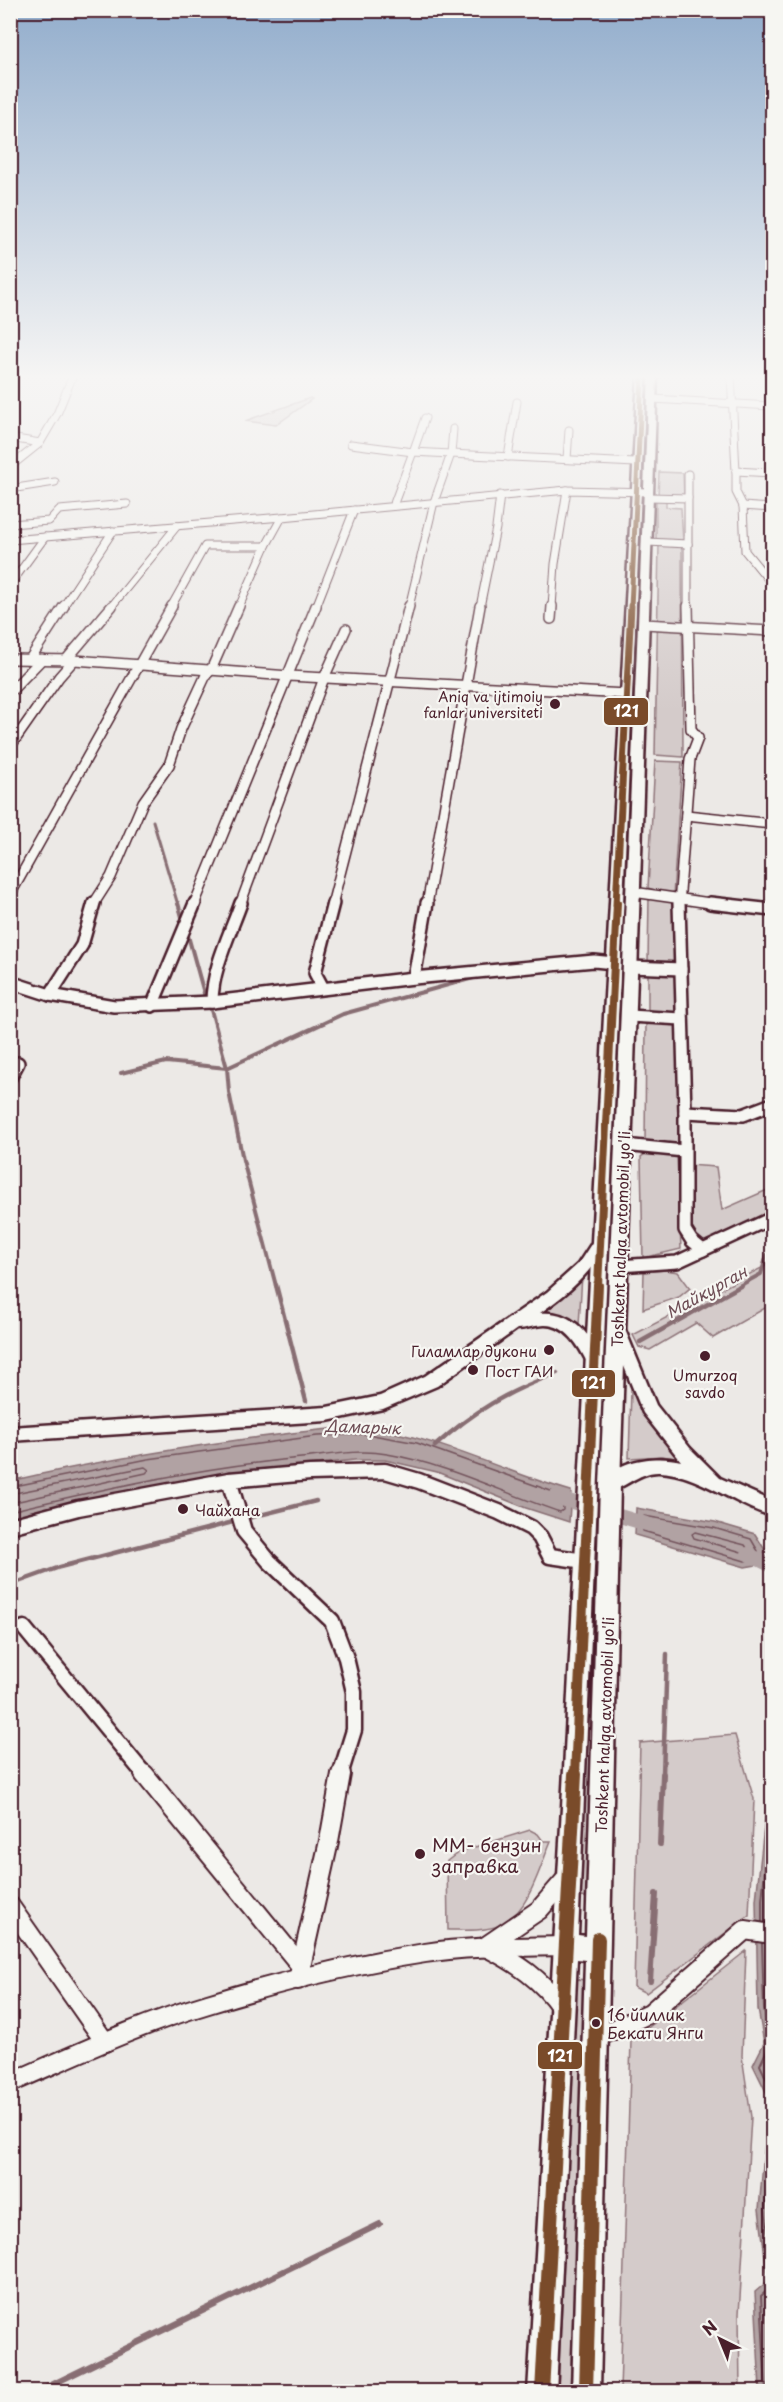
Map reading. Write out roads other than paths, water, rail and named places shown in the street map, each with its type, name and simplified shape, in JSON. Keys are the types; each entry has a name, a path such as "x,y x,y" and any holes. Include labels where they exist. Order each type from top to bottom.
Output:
{"highway":[{"name":"Toshkent halqa avtomobil yo'li","path":"542,2391 568,1876 593,1552 610,1485 647,542 643,487"},
{"name":"Toshkent halqa avtomobil yo'li","path":"586,2391 598,1949 593,1552 589,1481 626,694 645,487"},
{"path":"616,904 633,899"},
{"path":"604,1170 623,1172"},
{"path":"565,1946 598,1949"}],"main road":[{"path":"10,1434 327,1414 395,1398 431,1381 553,1296 584,1268 600,1242"},
{"path":"510,1327 535,1320 560,1321 580,1335 594,1359"},
{"path":"616,1330 649,1408 684,1453 715,1484"},
{"path":"610,1485 628,1472 651,1464 664,1464 680,1468 772,1509"}],"street":[{"path":"393,506 400,487"},
{"path":"323,988 315,973 318,959 439,487"},
{"path":"687,487 691,729 698,738 690,759 680,900 685,1230 692,1241 703,1250"},
{"path":"736,487 736,492 744,506 745,552 772,584"},
{"path":"551,619 555,564 567,490"},
{"path":"127,504 59,510 49,521 12,524 15,540 567,490 645,493 687,498"},
{"path":"414,978 473,640 496,528 500,495"},
{"path":"744,506 772,508"},
{"path":"152,1006 289,676 354,510"},
{"path":"50,995 82,945 92,907 111,877 143,802 169,765 181,729 206,675 211,670 266,546 282,517"},
{"path":"213,530 217,522"},
{"path":"10,747 70,660 177,526"},
{"path":"30,659 112,531"},
{"path":"10,585 45,537"},
{"path":"10,894 209,538"},
{"path":"647,542 688,544"},
{"path":"204,546 266,546"},
{"path":"644,624 772,632"},
{"path":"212,1002 212,990 223,952 324,678 346,629"},
{"path":"10,659 70,660 289,676 626,694"},
{"path":"10,692 42,659"},
{"path":"686,814 772,824"},
{"path":"633,899 680,900 772,910"},
{"path":"10,982 50,995 114,1006 152,1006 212,1002 414,978 594,961 614,963"},
{"path":"631,967 681,969"},
{"path":"629,1016 682,1019"},
{"path":"10,1078 18,1063"},
{"path":"685,1112 743,1115 772,1104"},
{"path":"624,1145 684,1151"},
{"path":"619,1266 677,1262 767,1221 772,1233"},
{"path":"10,1526 78,1508 229,1480 310,1473 385,1471 438,1488 510,1517 531,1528 540,1537 550,1556 593,1552"},
{"path":"229,1480 244,1531 268,1561 332,1621 346,1658 354,1692 354,1730 339,1779 329,1840 300,1973"},
{"path":"24,1628 300,1973"},
{"path":"485,1947 523,1923 544,1906 568,1876"},
{"path":"10,1906 105,2042"},
{"path":"596,2038 650,2013 745,1930 772,1934"},
{"path":"10,2083 105,2042 300,1973 425,1953 485,1947 565,1946"},
{"path":"485,1947 510,1959 535,1977 562,2008"}],"water":[{"path":"364,1427 442,1446 571,1491 569,1522 526,1508 437,1472 385,1460 355,1460 214,1475 132,1490 11,1517 10,1481 98,1463 245,1439"},
{"path":"636,1508 715,1522 755,1534 765,1550 762,1564 745,1567 635,1535"},
{"path":"772,1754 772,2391 760,2391 755,2292 768,2281 759,2209 769,2098 753,2065 764,2043 758,2009 756,1900"}],"waterway":[{"path":"153,821 178,905"},
{"path":"178,903 184,924"},
{"path":"187,932 205,997"},
{"path":"227,1068 343,1014 477,977"},
{"path":"211,1010 227,1068"},
{"path":"121,1073 166,1062 227,1068"},
{"path":"227,1068 229,1092 243,1160 276,1286"},
{"name":"Майкурган","path":"739,1286 761,1274 767,1255 772,1252"},
{"path":"276,1285 306,1401"},
{"name":"Майкурган","path":"640,1342 742,1285"},
{"name":"Майкурган","path":"435,1446 492,1403 522,1387 557,1373"},
{"name":"Дамарык","path":"555,1497 650,1525"},
{"path":"244,1519 316,1501"},
{"path":"10,1585 60,1567 237,1521"},
{"name":"Дамарык","path":"748,1554 772,1566"},
{"path":"663,1775 667,1654"},
{"path":"660,1844 663,1774"},
{"path":"650,1981 656,1894"},
{"path":"37,2392 380,2224"}],"place":[{"name":"Aniq va ijtimoiy fanlar universiteti","path":"555,704"},
{"name":"Гиламлар дукони","path":"549,1350"},
{"name":"Umurzoq savdo","path":"705,1356"},
{"name":"Пост ГАИ","path":"473,1370"},
{"name":"Чайхана","path":"183,1509"},
{"name":"ММ- бензин заправка","path":"420,1854"},
{"name":"16 йиллик Бекати Янги","path":"596,2023"}]}
